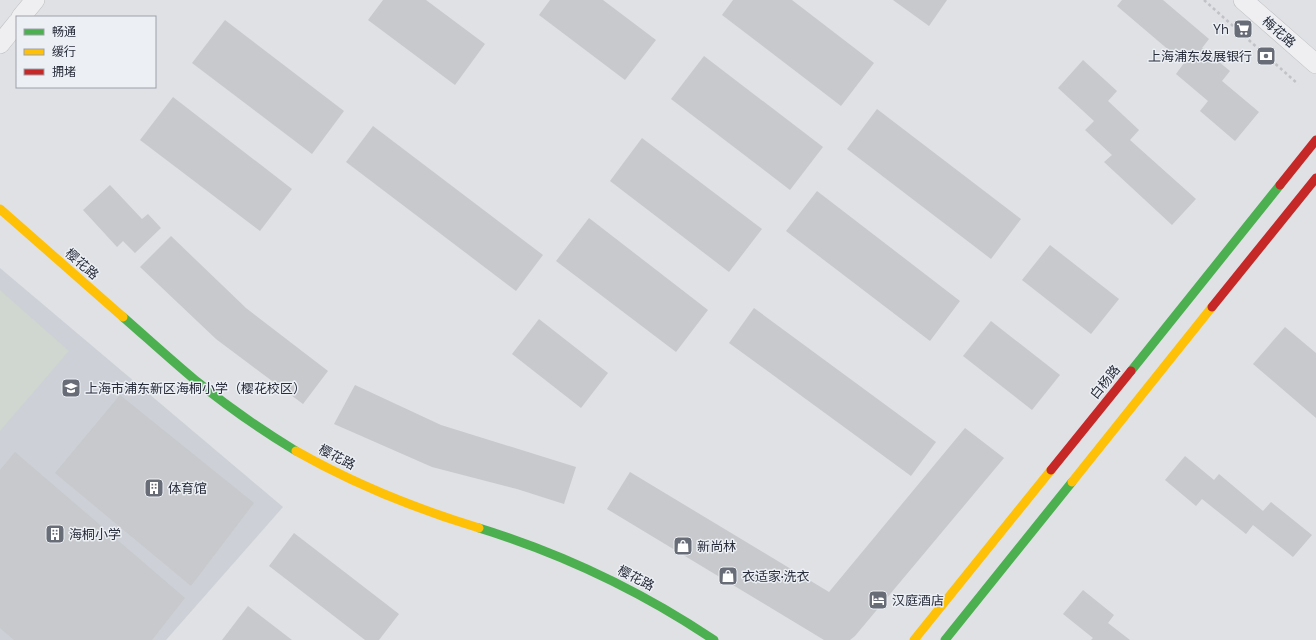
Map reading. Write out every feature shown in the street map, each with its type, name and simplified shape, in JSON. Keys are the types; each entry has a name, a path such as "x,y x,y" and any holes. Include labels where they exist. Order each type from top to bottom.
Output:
{"main road":[{"name":"白杨路","path":"914,640 1316,140"},
{"path":"945,640 1316,178"},
{"name":"樱花路","path":"0,209 227,406 297,451 332,470 402,503 510,538 591,571 658,604 692,624 714,640"}],"street":[{"path":"23,16 35,0"},
{"name":"梅花路","path":"1243,0 1316,64"},
{"path":"0,44 16,24"}],"path":[{"path":"1204,0 1298,84"}],"shaded area":[{"name":"上海市浦东新区海桐小学（樱花校区）","path":"0,268 283,507 166,640 0,640"},
{"path":"0,290 69,351 0,431"}],"building":[{"path":"383,0 426,0 485,44 455,85 368,20"},
{"path":"550,0 603,0 656,40 625,80 539,15"},
{"path":"733,0 792,0 874,63 841,106 722,15"},
{"path":"893,0 947,0 929,26"},
{"path":"1122,0 1163,0 1209,39 1202,48 1230,71 1222,81 1259,112 1235,141 1200,111 1208,101 1176,74 1184,63 1117,6"},
{"path":"225,20 344,111 312,154 192,63"},
{"path":"704,56 823,147 790,190 671,99"},
{"path":"1083,60 1117,91 1108,101 1139,130 1130,140 1196,199 1172,225 1104,162 1112,155 1085,130 1094,121 1058,88"},
{"path":"173,97 292,189 260,231 140,140"},
{"path":"877,109 1021,219 991,259 847,149"},
{"path":"373,126 543,255 516,291 346,162"},
{"path":"642,138 762,229 729,272 610,181"},
{"path":"110,185 142,219 148,214 161,228 135,253 123,241 117,247 83,210"},
{"path":"817,191 960,301 930,341 786,231"},
{"path":"589,218 708,310 676,352 556,261"},
{"path":"171,236 246,308 328,371 303,404 216,339 140,267"},
{"path":"1050,245 1119,299 1091,334 1022,280"},
{"path":"754,308 936,442 911,476 729,343"},
{"path":"539,319 608,373 581,408 512,354"},
{"path":"991,321 1060,375 1032,410 963,356"},
{"path":"1285,327 1316,353 1316,418 1253,364"},
{"path":"355,385 441,425 576,467 564,504 517,489 432,467 334,424"},
{"name":"体育馆","path":"120,395 254,503 191,586 55,473"},
{"path":"965,428 1004,458 855,636 850,640 824,640 607,509 630,472 829,592"},
{"name":"海桐小学","path":"15,452 185,598 152,640 14,640 0,628 0,470"},
{"path":"1185,456 1214,480 1219,474 1263,511 1271,502 1312,535 1293,557 1253,525 1246,534 1202,499 1196,506 1165,480"},
{"path":"294,533 399,614 379,640 365,640 269,566"},
{"path":"1083,590 1114,615 1108,623 1130,640 1091,640 1093,638 1063,614"},
{"path":"248,606 292,640 222,640"}],"traffic: fast":[{"path":"1131,371 1280,185"},
{"path":"123,317 207,390 257,426 296,451"},
{"path":"945,640 1072,482"},
{"path":"479,528 510,538 601,575 658,605 714,640"}],"traffic: slow":[{"path":"0,209 123,317"},
{"path":"1072,482 1212,307"},
{"path":"296,451 341,475 385,495 479,528"},
{"path":"914,640 1051,470"}],"traffic: jam":[{"path":"1280,185 1316,140"},
{"path":"1212,307 1316,178"},
{"path":"1051,470 1131,371"}],"place":[{"name":"Yh","path":"1243,29"},
{"name":"上海浦东发展银行","path":"1266,56"},
{"name":"上海市浦东新区海桐小学（樱花校区）","path":"71,388"},
{"name":"体育馆","path":"154,488"},
{"name":"海桐小学","path":"55,534"},
{"name":"新尚林","path":"683,546"},
{"name":"衣适家·洗衣","path":"728,576"},
{"name":"汉庭酒店","path":"878,600"}]}
